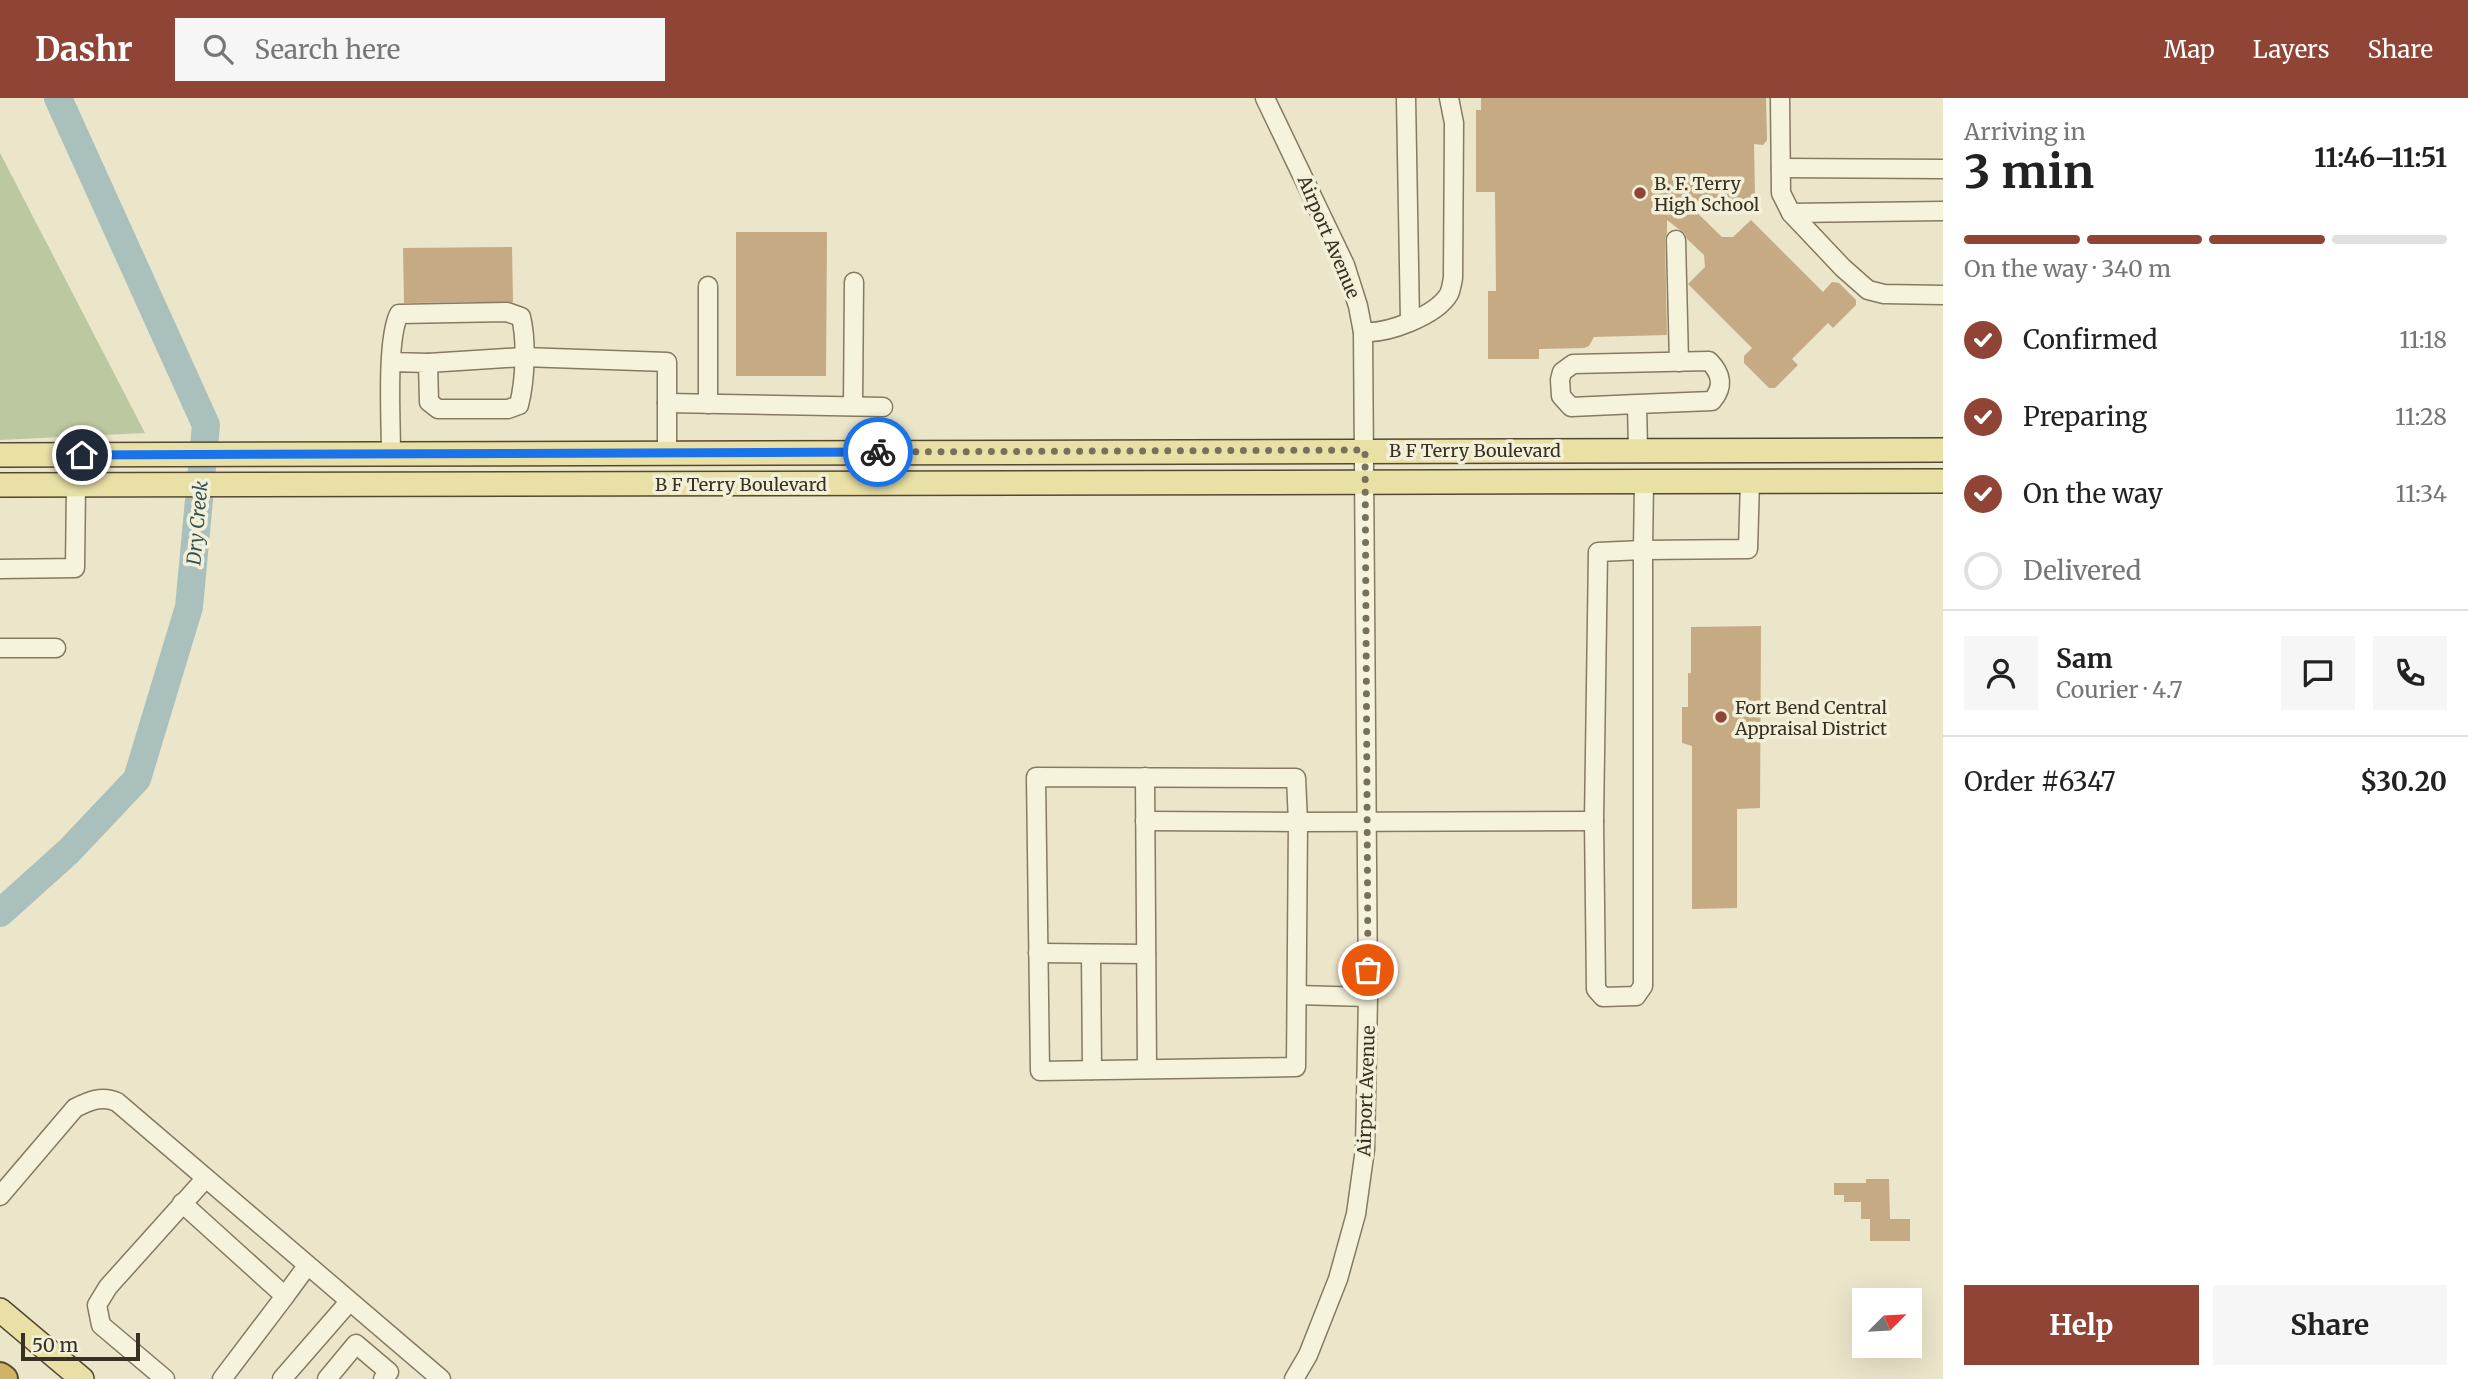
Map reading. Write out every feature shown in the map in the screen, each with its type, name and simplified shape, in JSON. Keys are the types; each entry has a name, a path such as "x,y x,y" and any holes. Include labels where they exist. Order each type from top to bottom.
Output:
{"highway":[{"path":"0,1376 4,1379"}],"main road":[{"name":"B F Terry Boulevard","path":"0,455 1943,450"},
{"name":"B F Terry Boulevard","path":"0,485 1943,481"},
{"path":"0,1310 82,1379"}],"street":[{"path":"1406,98 1410,321"},
{"path":"1363,332 1374,333 1410,321 1432,311 1450,293 1453,278 1454,123 1449,98"},
{"path":"1780,98 1781,193 1791,213 1843,268 1868,290 1884,294 1943,295"},
{"name":"Airport Avenue","path":"1272,100 1345,265 1363,332 1368,997 1365,1149 1356,1214 1338,1279 1308,1355 1294,1379"},
{"path":"1781,168 1943,169"},
{"path":"1791,213 1943,211"},
{"path":"1676,240 1679,362"},
{"path":"853,406 855,282"},
{"path":"708,286 708,404"},
{"path":"391,454 392,362 395,323 399,314 507,312 521,317 524,330 523,389 519,405 508,409 438,409 429,402 428,363"},
{"path":"392,362 523,358 667,362 667,453"},
{"path":"1709,361 1721,378 1720,391 1712,401 1637,404 1572,407 1561,396 1562,372 1573,364 1709,361"},
{"path":"667,403 883,407"},
{"path":"1637,404 1638,450"},
{"path":"1644,481 1643,550 1643,986 1636,996 1603,998 1596,989 1594,821 1598,552 1643,550 1748,549 1751,481"},
{"path":"0,569 75,568 76,485"},
{"path":"0,648 56,648"},
{"path":"1037,777 1145,777 1296,778 1296,1067 1040,1071 1037,777"},
{"path":"1145,777 1147,1069"},
{"path":"1145,821 1594,821"},
{"path":"1038,953 1146,954"},
{"path":"1091,954 1092,1070"},
{"path":"1297,995 1368,997"},
{"path":"0,1196 75,1108 88,1101 107,1098 117,1102 441,1379"},
{"path":"165,1379 101,1325 96,1311 97,1305 108,1287 205,1179"},
{"path":"182,1203 285,1296"},
{"path":"222,1379 307,1266"},
{"path":"282,1379 349,1302"},
{"path":"327,1379 356,1345 390,1377"}],"green space":[{"path":"0,153 145,433 0,440"}],"building":[{"path":"1481,98 1766,98 1767,140 1763,145 1754,144 1755,195 1752,199 1686,202 1722,237 1733,237 1751,220 1823,292 1832,282 1839,283 1856,300 1856,305 1833,328 1828,323 1792,359 1798,365 1775,388 1769,388 1744,363 1744,356 1752,348 1688,284 1705,267 1704,255 1685,234 1667,220 1667,335 1594,337 1589,346 1584,348 1539,349 1539,359 1488,359 1488,291 1496,291 1495,192 1476,192 1476,110 1481,110"},
{"path":"736,232 827,232 826,376 736,376"},
{"path":"512,247 513,302 404,303 403,248"},
{"name":"Fort Bend Central Appraisal District","path":"1761,626 1760,808 1737,809 1737,908 1692,909 1692,746 1682,743 1682,707 1688,707 1688,673 1691,673 1691,627"},
{"path":"1866,1179 1889,1179 1890,1219 1910,1219 1910,1241 1870,1241 1870,1219 1861,1219 1861,1202 1844,1202 1844,1195 1834,1195 1834,1183 1866,1183"}],"waterway":[{"name":"Dry Creek","path":"0,913 69,851 137,779 189,607 206,425 58,98"},
{"path":"61,105 71,98"}],"way so far":[{"path":"878,452 1365,450 1368,970"}],"place":[{"name":"B. F. Terry High School","path":"1640,193"},
{"name":"Fort Bend Central Appraisal District","path":"1721,717"}],"route":[{"path":"82,455 878,452"}]}
